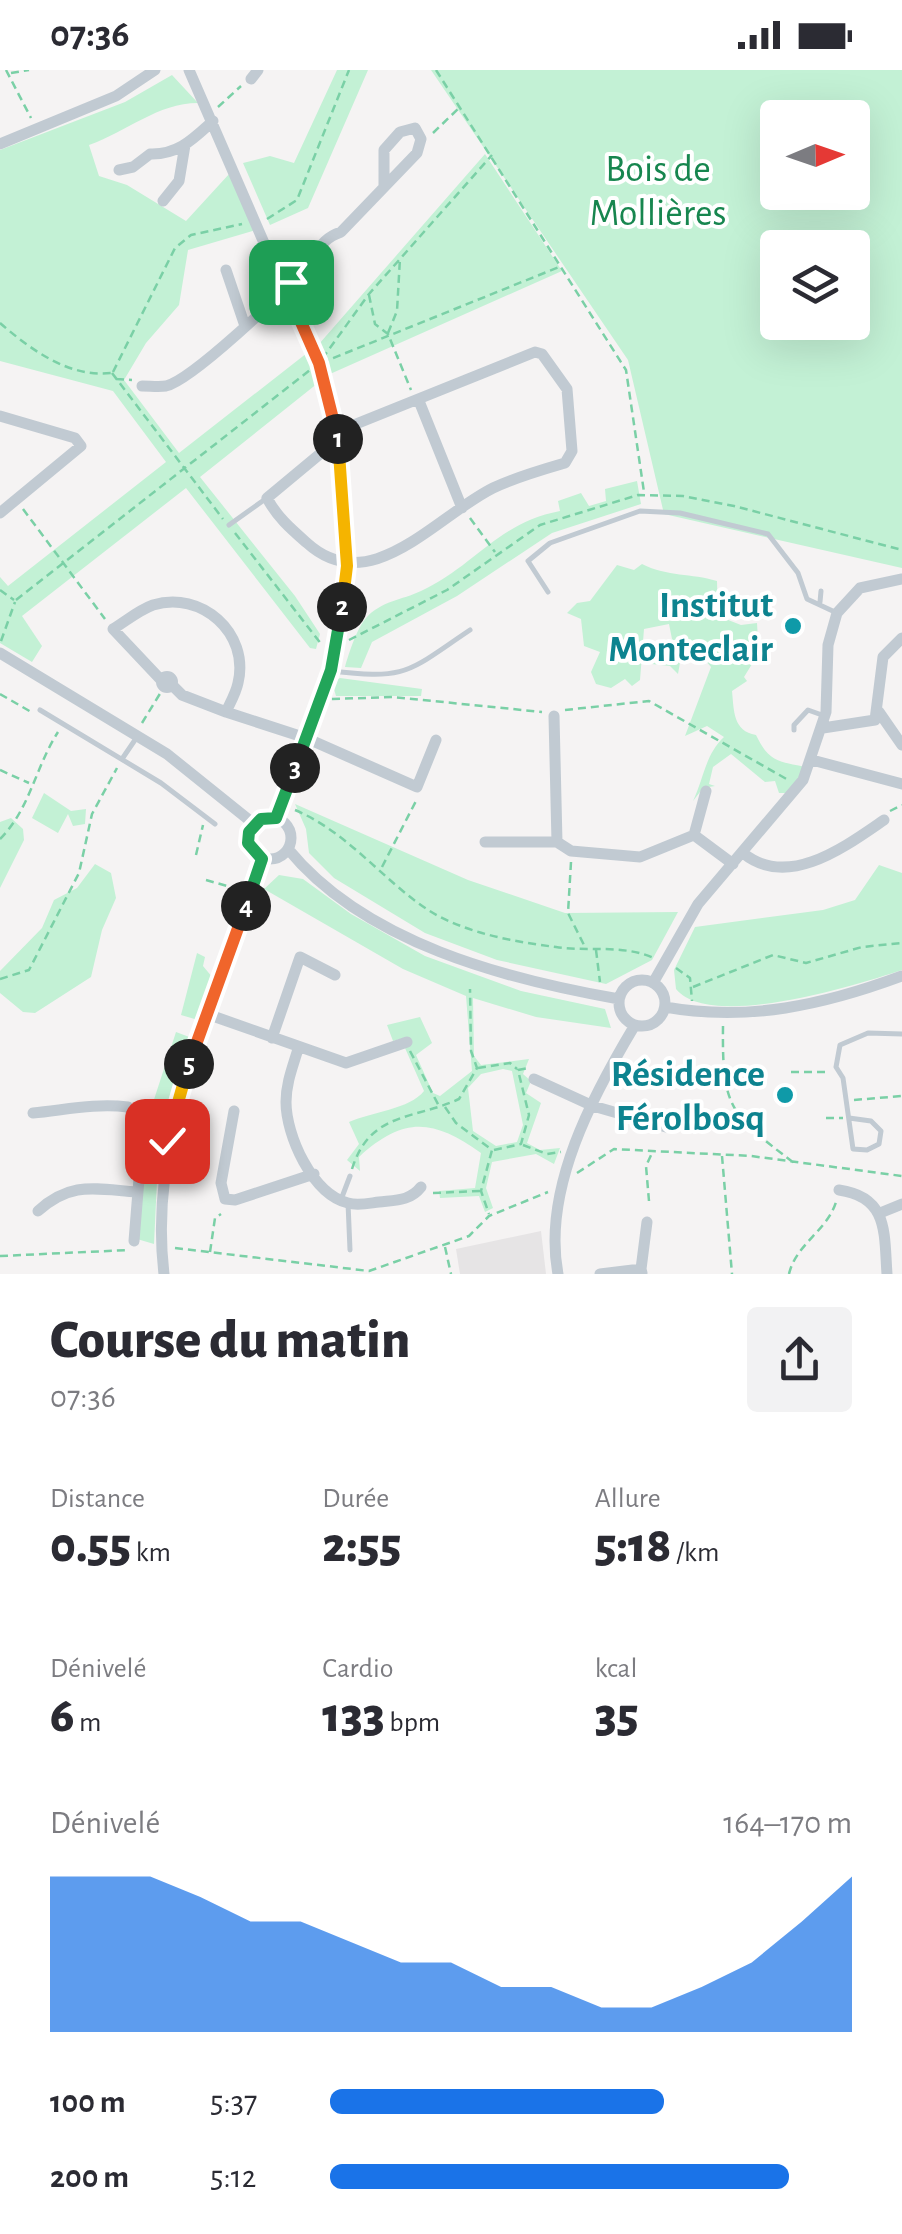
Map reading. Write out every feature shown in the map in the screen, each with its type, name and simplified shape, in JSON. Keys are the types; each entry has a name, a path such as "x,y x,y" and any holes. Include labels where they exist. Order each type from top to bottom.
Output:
{"street":[{"path":"0,144 116,96 156,70"},
{"path":"189,70 214,115 307,342"},
{"path":"119,170 134,167 150,154 166,154 185,146 214,115"},
{"path":"142,386 169,386 286,288 311,263 314,250 326,237 342,232 384,185 394,180 421,144 418,130 411,127 392,140 382,154 384,185"},
{"path":"162,200 179,181 185,146"},
{"path":"226,270 244,326"},
{"path":"535,352 542,354 566,389 572,450 565,463 491,489 381,558 347,566 326,561 276,515 267,498 338,440 356,424 535,352"},
{"path":"276,818 331,670 347,566 338,440 324,378"},
{"path":"416,398 462,508"},
{"path":"0,416 75,438 81,446 0,513"},
{"path":"654,983 698,904 787,804 812,760 824,722 828,645 836,612 860,588 902,578"},
{"path":"226,712 239,681 238,650 225,625 206,608 154,604 114,630 166,684 182,695 226,712 306,738 417,786 436,740"},
{"path":"902,638 884,656 880,712 902,746"},
{"path":"0,653 138,732 254,824"},
{"path":"556,712 557,842"},
{"path":"824,722 868,724 880,712"},
{"path":"812,760 902,784"},
{"path":"694,834 706,791"},
{"path":"276,818 291,830 288,850 281,857 262,859 248,843 254,824 276,818"},
{"path":"743,854 768,866 792,868 826,857 884,820"},
{"path":"485,842 557,842 572,851 640,857 694,834"},
{"path":"694,834 733,864"},
{"path":"288,850 310,873 412,942 480,966 619,999"},
{"path":"164,1274 159,1208 167,1141 262,859"},
{"path":"272,1038 300,957 335,975"},
{"path":"665,1007 742,1014 782,1010 902,976"},
{"path":"632,982 654,983 662,992 665,1007 656,1021 635,1025 623,1016 619,999 632,982"},
{"path":"207,1014 346,1063 406,1042"},
{"path":"558,1274 556,1232 562,1184 593,1106 635,1025"},
{"path":"298,1049 287,1087 288,1123 314,1174 344,1201 406,1199 421,1187"},
{"path":"534,1079 593,1106 666,1127"},
{"path":"33,1114 104,1104 134,1110 148,1136 167,1141"},
{"path":"234,1111 221,1183 226,1199 235,1200 314,1174"},
{"path":"134,1245 143,1128"},
{"path":"38,1211 54,1196 73,1188 137,1192"},
{"path":"839,1190 872,1201 880,1213 887,1234 888,1274"},
{"path":"880,1213 902,1204"},
{"path":"600,1274 642,1272 647,1222"}],"lane":[{"path":"229,525 267,498"},
{"path":"548,592 528,560 550,543 652,510 768,534 798,573 800,590 808,599 836,612"},
{"path":"820,602 821,592"},
{"path":"331,670 392,676 408,672 470,630"},
{"path":"40,710 214,824"},
{"path":"794,730 808,710 824,722"},
{"path":"120,762 138,732"},
{"path":"849,1118 870,1121 881,1132 880,1144 867,1150 853,1148 849,1118 847,1101 835,1056 840,1046 850,1039 884,1030 902,1034"},
{"path":"350,1176 344,1201 350,1250"}],"path":[{"path":"29,70 7,72 32,120"},
{"path":"268,219 297,200 349,70"},
{"path":"436,70 626,370 644,495"},
{"path":"214,115 254,74"},
{"path":"421,144 460,107"},
{"path":"319,363 369,294 492,155"},
{"path":"112,373 174,248 191,235 215,226 249,224"},
{"path":"388,334 397,311 400,258"},
{"path":"0,644 16,600 319,363 560,266"},
{"path":"369,294 375,324 388,334 416,398"},
{"path":"0,322 40,355 96,375 112,373"},
{"path":"307,342 324,378"},
{"path":"112,373 321,644 329,646"},
{"path":"115,379 129,378 142,386"},
{"path":"349,640 448,590 540,525 644,495 683,496 734,506 902,550"},
{"path":"19,504 110,624"},
{"path":"462,508 496,553"},
{"path":"0,590 3,598 16,600"},
{"path":"138,732 166,684"},
{"path":"0,694 45,720"},
{"path":"330,699 393,697 526,714 649,701 790,782"},
{"path":"0,840 22,815 30,784 63,724"},
{"path":"0,978 30,970 44,948 79,873 92,814 120,762"},
{"path":"0,770 30,784"},
{"path":"381,868 395,849 419,792"},
{"path":"295,810 381,868 420,907 451,922 555,948 628,947 654,958"},
{"path":"196,855 204,824"},
{"path":"572,851 568,913 586,948"},
{"path":"206,880 242,891 244,886"},
{"path":"693,987 773,955 806,963 862,946 902,944"},
{"path":"596,949 600,984"},
{"path":"674,968 688,975 693,987 692,1001"},
{"path":"350,1176 358,1152 383,1123 459,1100 477,1068 471,1052 470,988"},
{"path":"724,1024 727,1100 744,1124 795,1164"},
{"path":"406,1042 442,1107 456,1123 492,1150 522,1144 548,1154 554,1150 563,1153"},
{"path":"477,1068 510,1063 534,1079 524,1100"},
{"path":"518,1070 530,1116 522,1144"},
{"path":"790,1072 839,1071"},
{"path":"882,1091 882,1098"},
{"path":"847,1101 902,1096"},
{"path":"826,1118 849,1118"},
{"path":"576,1173 614,1149 722,1154 902,1176"},
{"path":"489,1216 482,1191 492,1150"},
{"path":"649,1201 646,1166 652,1151"},
{"path":"722,1154 732,1274"},
{"path":"789,1274 795,1255 832,1216 839,1190"},
{"path":"437,1194 482,1191"},
{"path":"172,1247 369,1271 445,1247 469,1236 489,1216 548,1192"},
{"path":"210,1252 215,1218 221,1214"},
{"path":"0,1256 134,1245"},
{"path":"445,1247 451,1274"},
{"path":"347,1260 350,1269"}],"shaded area":[{"path":"541,1231 546,1274 460,1274 456,1249"}],"green space":[{"path":"337,70 368,70 308,208 270,225 243,163 270,156 294,163"},
{"name":"Bois de Mollières","path":"431,70 902,70 902,568 664,514 628,360"},
{"path":"172,75 198,103 156,113 89,145 99,176 127,185 186,221 230,173 256,230 188,250 179,305 146,343 124,380 179,453 307,353 318,383 200,477 295,596 320,634 316,649 310,648 186,488 22,616 42,646 32,662 0,643 0,577 8,586 166,462 113,391 0,361 0,150 125,102"},
{"path":"485,154 562,271 330,374 319,344"},
{"path":"637,481 641,504 552,533 457,596 372,642 361,668 345,667 359,628 378,608 440,581 519,525 560,511 558,501 581,493 589,506 606,501 605,489"},
{"path":"642,564 717,581 718,616 741,625 757,623 758,640 750,650 752,664 744,677 747,681 732,691 734,713 739,725 756,735 770,755 805,767 789,793 779,793 775,781 765,782 731,754 713,767 709,784 715,786 703,788 693,801 709,759 724,737 707,726 685,736 711,667 692,645 682,651 678,674 670,666 652,664 648,657 672,639 669,624 644,629 640,680 632,686 625,679 611,688 596,684 591,672 600,652 584,646 581,619 567,613 577,603 590,601 617,565 634,570"},
{"path":"340,678 422,689 421,696 336,696 332,682"},
{"path":"44,793 71,811 86,809 85,824 73,826 68,814 58,833 32,818"},
{"path":"295,804 468,880 565,913 678,912 652,960 606,984 497,960 425,933 334,878 309,853 306,829"},
{"path":"11,818 23,829 24,840 0,888 0,822"},
{"path":"95,864 111,873 116,898 102,930 91,977 35,1013 23,1012 0,993 0,971 42,928 54,900 77,888"},
{"path":"879,865 902,873 902,970 820,994 751,1005 719,1006 694,1001 676,989 674,970 695,927 823,910 855,900"},
{"path":"279,875 303,879 351,914 425,956 521,991 605,1009 611,1028 536,1017 473,998 474,1056 481,1065 529,1059 523,1074 531,1081 526,1093 541,1103 527,1143 540,1150 560,1148 554,1164 536,1154 492,1162 486,1188 493,1208 485,1212 479,1196 440,1198 439,1191 475,1188 481,1153 449,1134 420,1127 405,1129 376,1143 359,1157 360,1171 347,1160 359,1144 349,1122 400,1106 424,1091 405,1048 407,1037 393,1041 387,1025 420,1017 432,1043 416,1055 433,1093 440,1096 472,1071 466,996 403,969 264,889","holes":["512,1071 523,1125 517,1142 496,1146 473,1131 468,1088 481,1074"]},
{"path":"197,953 205,957 203,966 213,978 198,1020 181,1015"},
{"path":"176,1032 192,1038 158,1135 146,1124"},
{"path":"146,1142 158,1160 154,1244 137,1239"}],"place":[{"name":"Institut Monteclair","path":"793,626"},
{"name":"Résidence Férolbosq","path":"785,1095"}],"route":[{"path":"167,1141 194,1047 257,878 262,859 248,843 249,832 261,819 276,818 336,648 347,566 338,440 334,411 319,363 286,288 291,282"}]}
